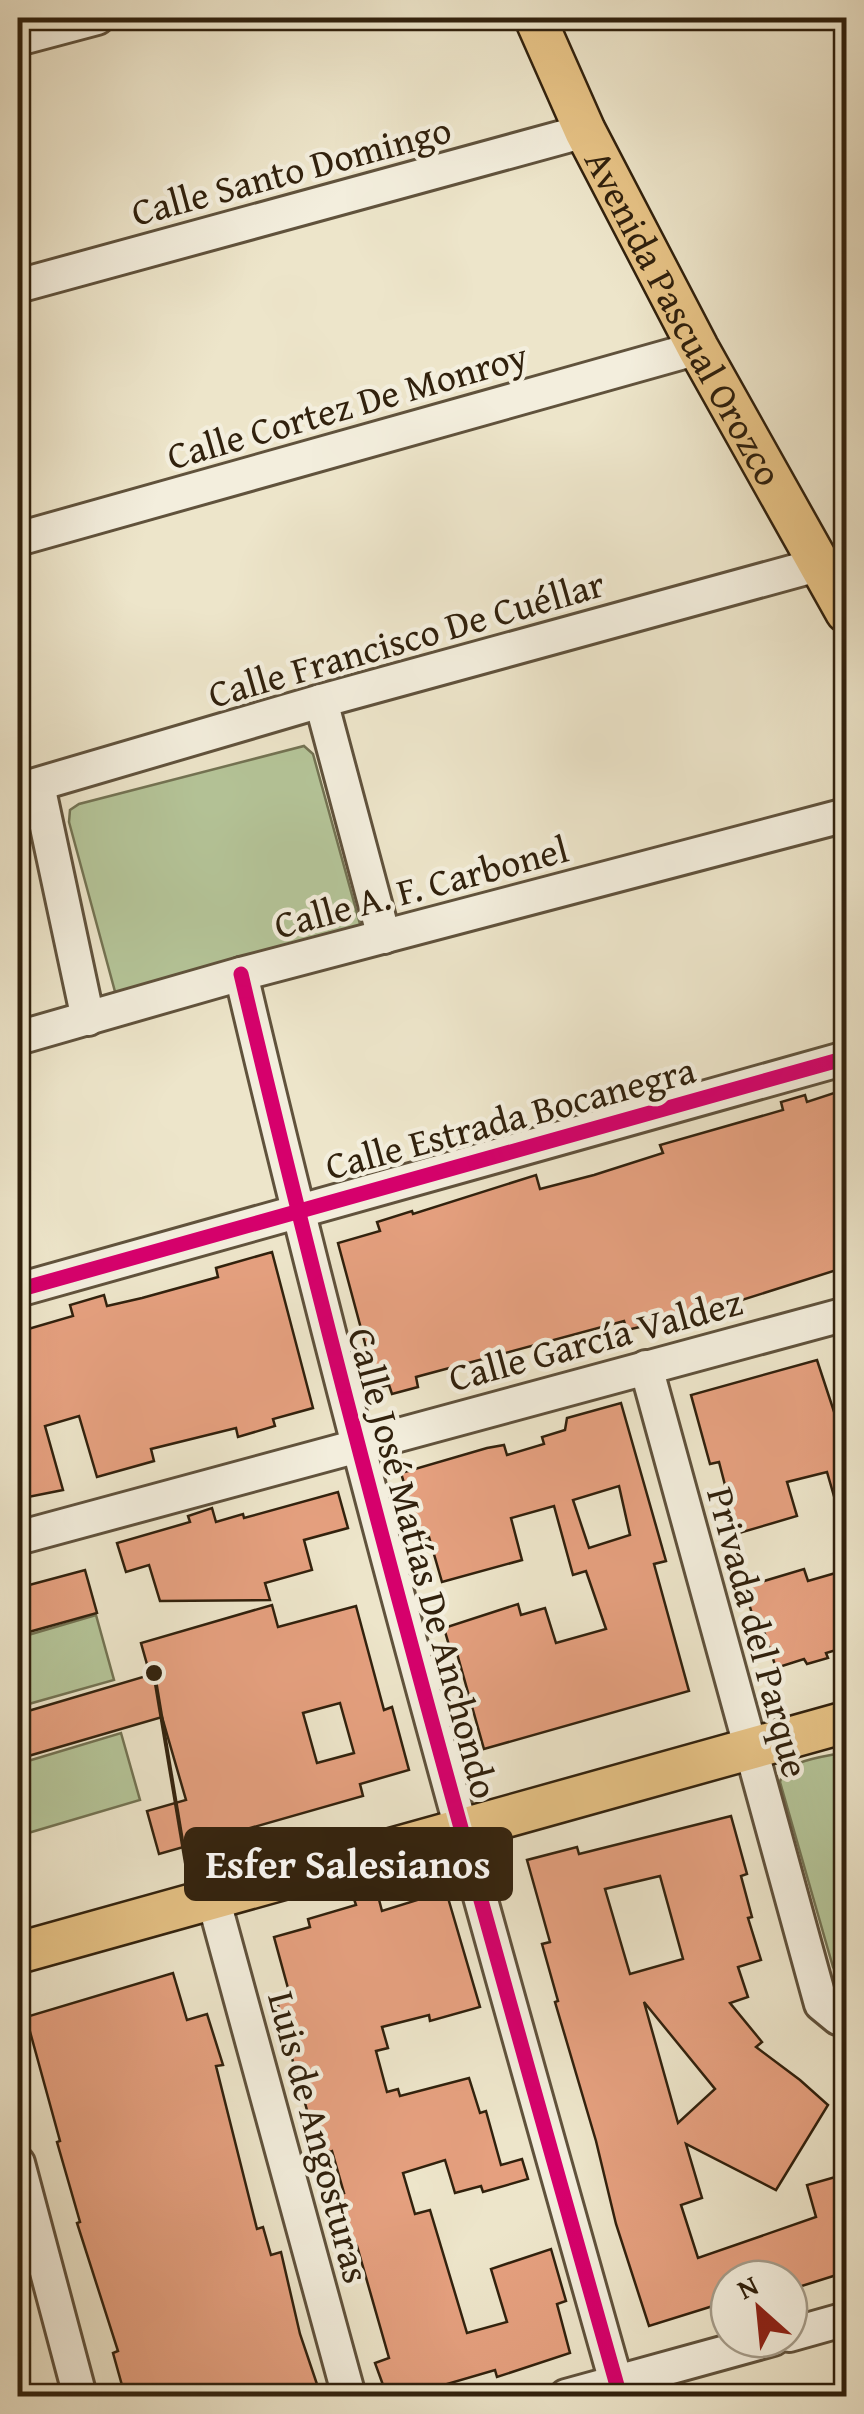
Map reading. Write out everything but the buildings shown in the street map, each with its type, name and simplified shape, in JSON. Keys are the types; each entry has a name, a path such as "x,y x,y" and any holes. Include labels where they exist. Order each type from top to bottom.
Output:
{"main road":[{"name":"Avenida Pascual Orozco","path":"534,18 585,131 698,348 846,612"},
{"path":"18,1952 846,1722"}],"street":[{"path":"18,39 97,18"},
{"name":"Calle Santo Domingo","path":"18,286 585,131"},
{"name":"Calle Cortez De Monroy","path":"18,539 698,348"},
{"name":"Calle Francisco De Cuéllar","path":"28,788 321,701 817,565"},
{"path":"321,701 384,937"},
{"path":"28,788 88,1019"},
{"name":"Calle A. F. Carbonel","path":"18,1038 241,974 846,816"},
{"name":"Calle José Matías De Anchondo","path":"241,974 296,1210 461,1828 618,2389"},
{"name":"Calle Estrada Bocanegra","path":"18,1290 846,1058"},
{"name":"Calle García Valdez","path":"18,1538 846,1314"},
{"name":"Privada del Parque","path":"646,1367 821,2004 838,2018 846,2016"},
{"name":"Luis de Angosturas","path":"214,1898 349,2396"},
{"path":"18,2164 80,2396"},
{"path":"809,2328 846,2318"},
{"path":"566,2396 618,2389 711,2359"}],"green space":[{"path":"304,746 313,754 360,924 359,934 117,999 69,822 70,810 79,804"},
{"path":"96,1615 114,1680 18,1707 18,1638"},
{"path":"121,1733 140,1800 18,1836 18,1764"},
{"path":"846,1752 846,1981 839,1978 833,1967 780,1782 783,1774 798,1764"}],"cycle path":[{"path":"241,974 375,1510 620,2396"},
{"path":"18,1290 846,1058"}],"place":[{"name":"Esfer Salesianos","path":"154,1673"}]}
